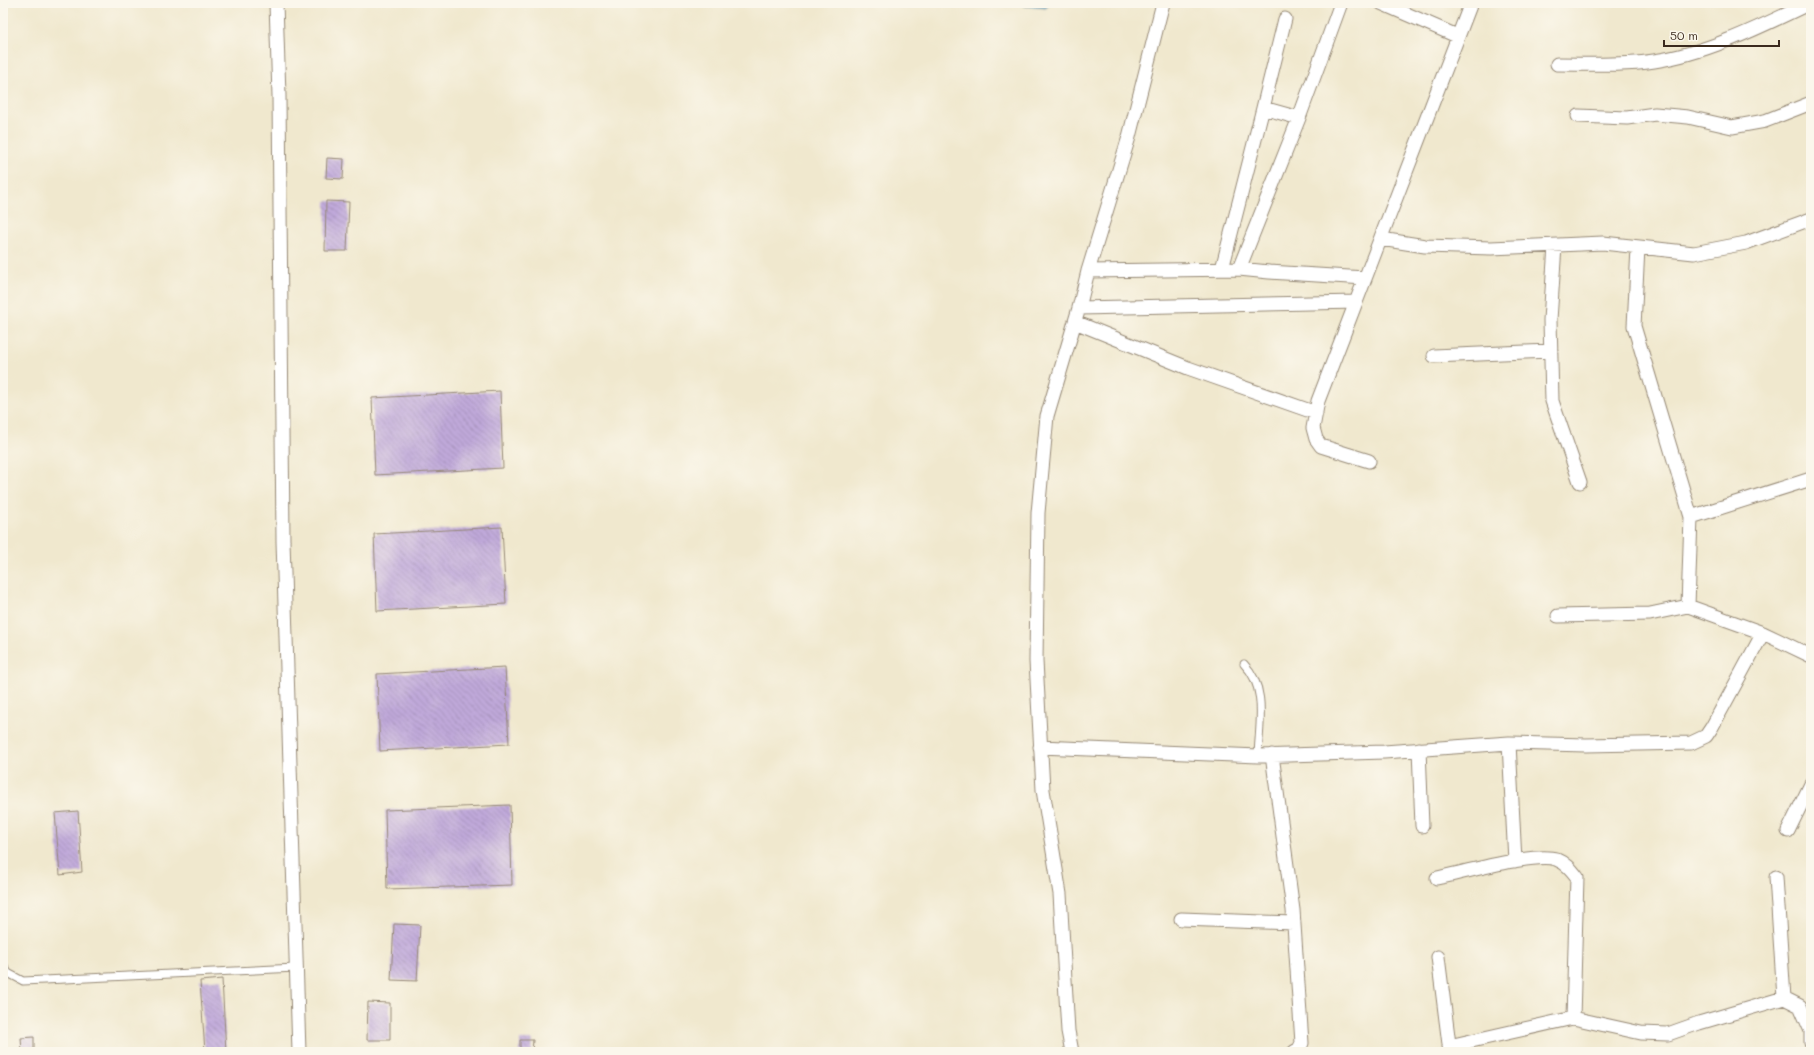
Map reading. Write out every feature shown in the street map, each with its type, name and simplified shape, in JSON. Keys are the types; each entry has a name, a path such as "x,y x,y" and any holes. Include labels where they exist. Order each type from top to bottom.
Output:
{"street":[{"path":"276,3 279,96 283,541 299,1052"},
{"path":"1072,1052 1068,1031 1060,894 1042,790 1036,661 1038,513 1047,416 1079,308 1088,270 1129,137 1163,3"},
{"path":"1239,269 1299,118 1340,3"},
{"path":"1381,3 1457,36"},
{"path":"1369,461 1321,446 1316,439 1313,428 1318,401 1444,78 1457,36 1471,3"},
{"path":"1557,64 1654,61 1687,54 1732,38 1810,3"},
{"path":"1222,269 1285,19"},
{"path":"1578,116 1627,118 1655,114 1688,117 1732,127 1765,121 1811,103"},
{"path":"1263,108 1299,118"},
{"path":"1381,239 1432,247 1491,248 1603,244 1694,253 1746,243 1811,219"},
{"path":"1555,246 1550,320 1552,401 1580,482"},
{"path":"1638,248 1634,326 1691,517 1688,606"},
{"path":"1088,270 1239,269 1365,278"},
{"path":"1079,308 1356,302"},
{"path":"1075,322 1188,368 1316,413"},
{"path":"1434,356 1551,351"},
{"path":"1691,517 1811,479"},
{"path":"1558,616 1650,614 1688,606 1763,633 1811,656"},
{"path":"1040,747 1258,756 1419,749 1510,743 1586,745 1691,743 1706,736 1712,727 1763,633"},
{"path":"1510,743 1515,861"},
{"path":"1419,749 1422,826"},
{"path":"1272,755 1294,923 1302,1043 1299,1049 1294,1052"},
{"path":"1788,831 1811,784"},
{"path":"1437,878 1534,857 1555,859 1567,865 1577,877 1573,1018"},
{"path":"1776,878 1784,998"},
{"path":"1181,919 1294,923"},
{"path":"1438,957 1450,1049 1573,1018 1641,1032 1668,1034 1699,1023 1784,998 1800,1006 1810,1031 1811,1043"}],"lane":[{"path":"1244,664 1252,672 1261,696 1258,756"},
{"path":"3,964 8,973 23,981 296,968"}],"water":[{"path":"1020,3 1049,3 1046,8 1025,6"}],"building":[{"path":"327,158 344,159 343,179 326,178"},
{"path":"326,201 349,202 347,251 325,251"},
{"path":"500,391 503,468 375,475 372,398"},
{"path":"502,527 506,604 377,611 374,534"},
{"path":"505,667 509,744 380,751 377,674"},
{"path":"510,805 512,885 387,889 385,810"},
{"path":"78,811 82,872 60,875 55,813"},
{"path":"394,924 420,925 417,981 391,980"},
{"path":"222,979 226,1052 205,1052 200,981"},
{"path":"368,1002 390,1003 390,1040 367,1040"},
{"path":"34,1037 34,1052 22,1052 21,1038"},
{"path":"520,1040 533,1040 532,1052 520,1052"}]}
